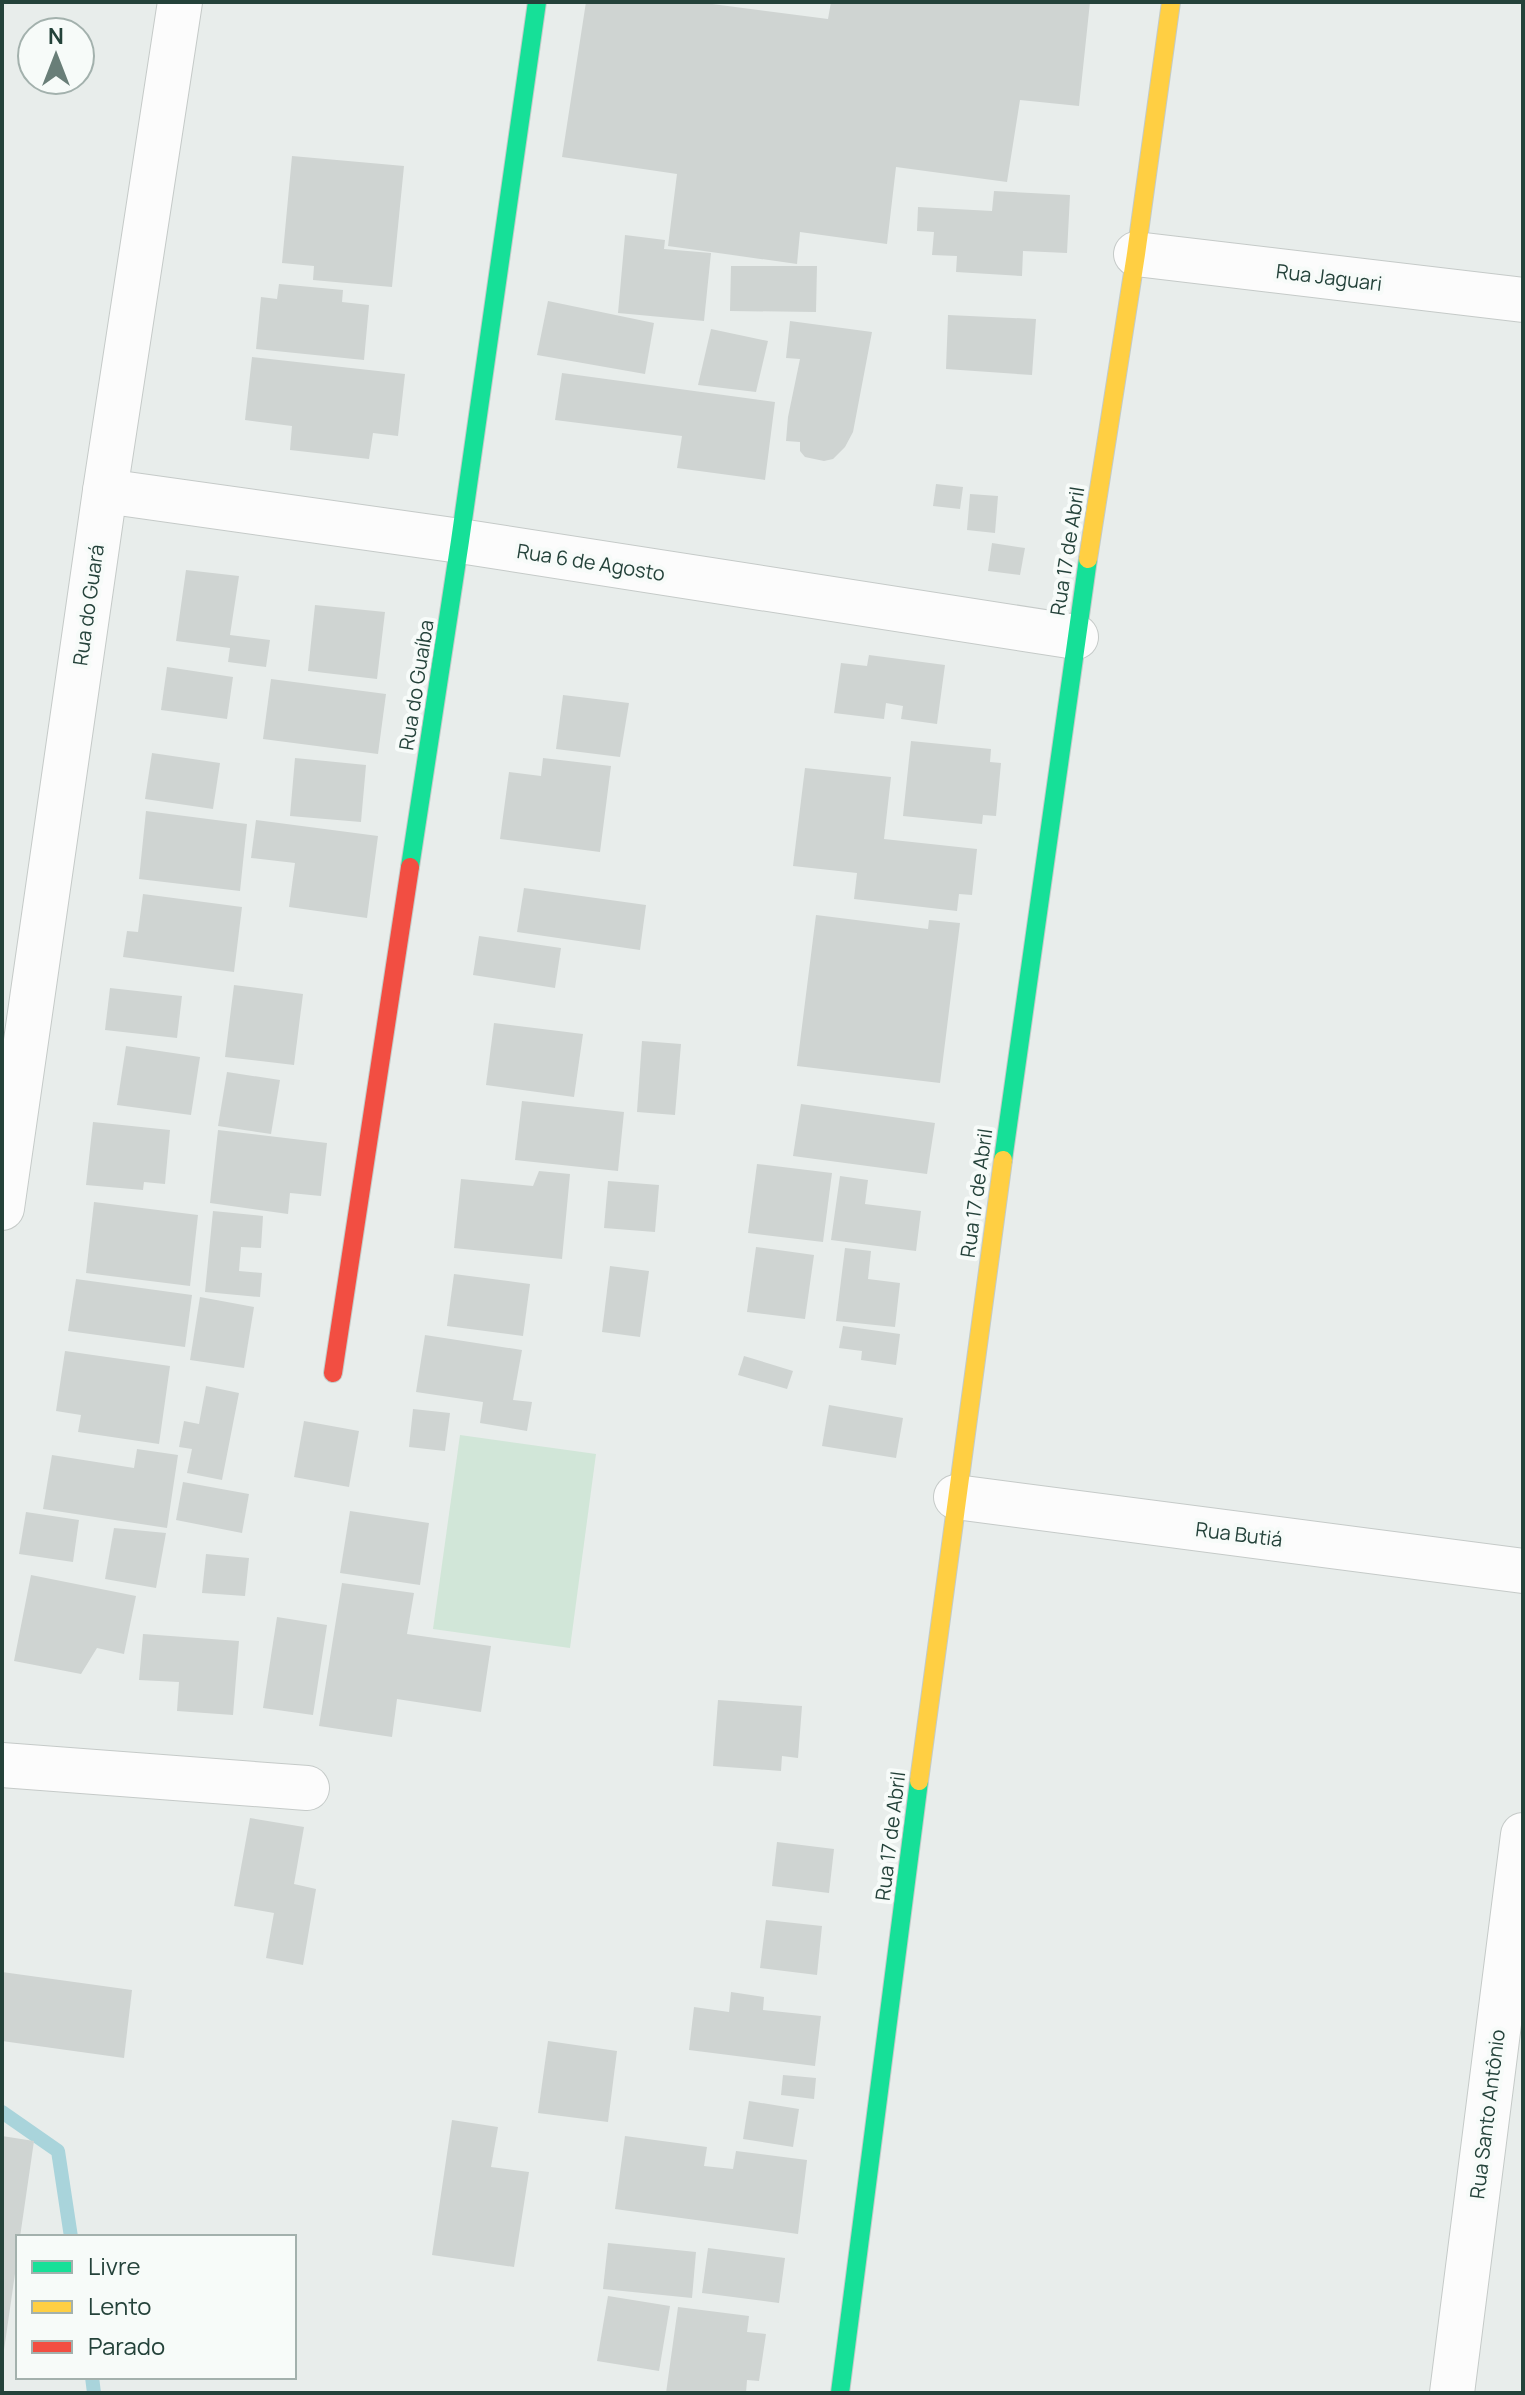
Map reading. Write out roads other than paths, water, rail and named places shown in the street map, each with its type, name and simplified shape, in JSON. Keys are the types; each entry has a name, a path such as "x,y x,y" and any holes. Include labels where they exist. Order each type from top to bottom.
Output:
{"street":[{"name":"Rua do Guará","path":"2,1208 105,491 180,2"},
{"name":"Rua do Guaíba","path":"333,1373 460,541 537,2"},
{"name":"Rua 17 de Abril","path":"840,2393 956,1497 1076,637 1136,254 1171,2"},
{"name":"Rua Jaguari","path":"1136,254 1523,300"},
{"name":"Rua 6 de Agosto","path":"105,491 460,541 1076,637"},
{"name":"Rua Butiá","path":"956,1497 1523,1571"},
{"path":"2,1765 307,1788"},
{"name":"Rua Santo Antônio","path":"1452,2393 1523,1835"}],"waterway":[{"path":"2,2112 58,2151 71,2235"},
{"path":"92,2379 94,2393"}]}
